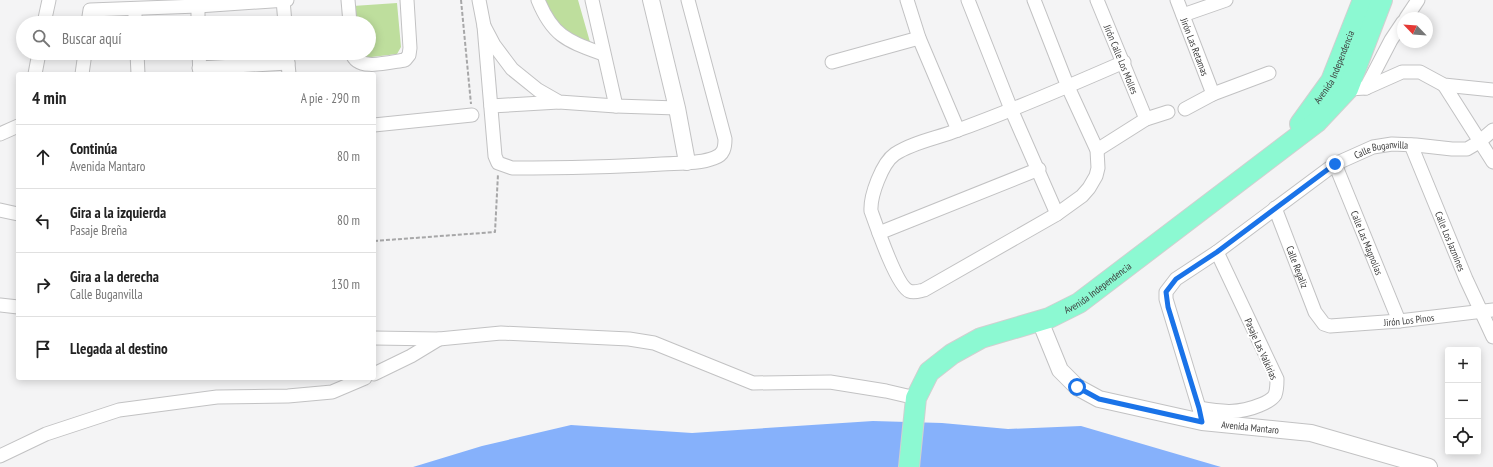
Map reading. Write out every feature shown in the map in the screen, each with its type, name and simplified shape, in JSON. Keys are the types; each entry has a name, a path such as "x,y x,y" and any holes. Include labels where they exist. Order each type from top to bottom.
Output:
{"main road":[{"name":"Avenida Independencia","path":"1282,148 1331,81 1363,0"},
{"name":"Avenida Independencia","path":"915,403 929,372 952,354 981,338 1040,321 1079,303 1317,122 1357,88 1382,0"},
{"path":"909,467 915,403"}],"street":[{"path":"46,16 49,0"},
{"path":"283,0 284,16"},
{"path":"89,16 90,10 198,6 287,0"},
{"path":"348,0 349,16"},
{"path":"357,60 364,65 404,60 409,55 410,48 407,0"},
{"path":"479,0 484,26 495,156 498,163 512,168 628,166 686,162 715,158 722,154 725,147 725,139 688,0"},
{"path":"538,0 553,29 570,41 603,54"},
{"path":"592,0 616,106"},
{"path":"650,0 677,108 686,162"},
{"path":"907,0 920,38 958,130"},
{"path":"968,0 1011,109 1039,169 1057,214"},
{"path":"1034,0 1068,87 1097,150 1098,168 1093,182 1076,201 1057,214 924,290 909,292 900,281 871,211 870,202 888,161 904,149 958,130 1068,87 1124,62"},
{"name":"Jirón Calle Los Molles","path":"1097,0 1124,62 1146,119"},
{"name":"Jirón Las Retamas","path":"1177,0 1213,94"},
{"path":"1183,15 1226,0"},
{"path":"1410,12 1418,0"},
{"path":"198,6 198,16"},
{"path":"135,9 136,16"},
{"path":"484,26 494,44 512,69 538,90 559,102"},
{"path":"1357,88 1397,31"},
{"path":"832,62 920,38"},
{"path":"35,72 38,60"},
{"path":"82,72 84,60"},
{"path":"137,60 138,72"},
{"path":"199,60 200,71 288,63"},
{"path":"1357,88 1402,72 1420,72 1444,85 1493,90"},
{"path":"1185,109 1213,94 1269,73"},
{"path":"1444,85 1493,162"},
{"path":"491,106 559,102 677,108"},
{"path":"1097,150 1146,119 1168,112"},
{"path":"376,124 472,115"},
{"path":"0,134 16,127"},
{"name":"Calle Buganvilla","path":"1201,415 1168,307 1166,292 1176,279 1217,252 1335,164 1372,147 1392,144 1467,149 1479,142 1493,130"},
{"name":"Calle Los Jazmines","path":"1411,145 1487,311 1493,337"},
{"name":"Calle Las Magnolias","path":"1335,164 1399,321"},
{"path":"879,233 1039,169"},
{"name":"Calle Regaliz","path":"1275,208 1315,312 1324,324"},
{"path":"0,210 16,214"},
{"name":"Pasaje Las Valkirias","path":"1201,415 1221,412 1236,412 1268,402 1275,396 1277,388 1277,379 1217,252"},
{"path":"0,305 16,307"},
{"name":"Jirón Los Pinos","path":"1324,324 1330,326 1399,321 1487,311"},
{"name":"Avenida Mantaro","path":"1040,321 1060,370 1077,387 1099,399 1311,433 1429,467"},
{"path":"376,338 439,340 501,333 629,339 654,343 753,383 830,382 886,390 915,403"},
{"path":"376,373 439,340"},
{"path":"0,456 46,434 119,410 217,397 288,396 332,392 360,380"}],"path":[{"path":"461,0 472,115"},
{"path":"376,241 495,232 498,163"}],"green space":[{"path":"540,0 578,0 592,49 568,38"},
{"path":"397,3 401,47 397,54 376,56 376,16 354,16 353,6"}],"water":[{"path":"873,421 942,423 1008,429 1081,426 1221,467 413,467 482,446 571,425 692,433"}],"route":[{"path":"1077,387 1099,399 1202,422 1168,307 1166,292 1176,279 1217,252 1335,164"}]}
